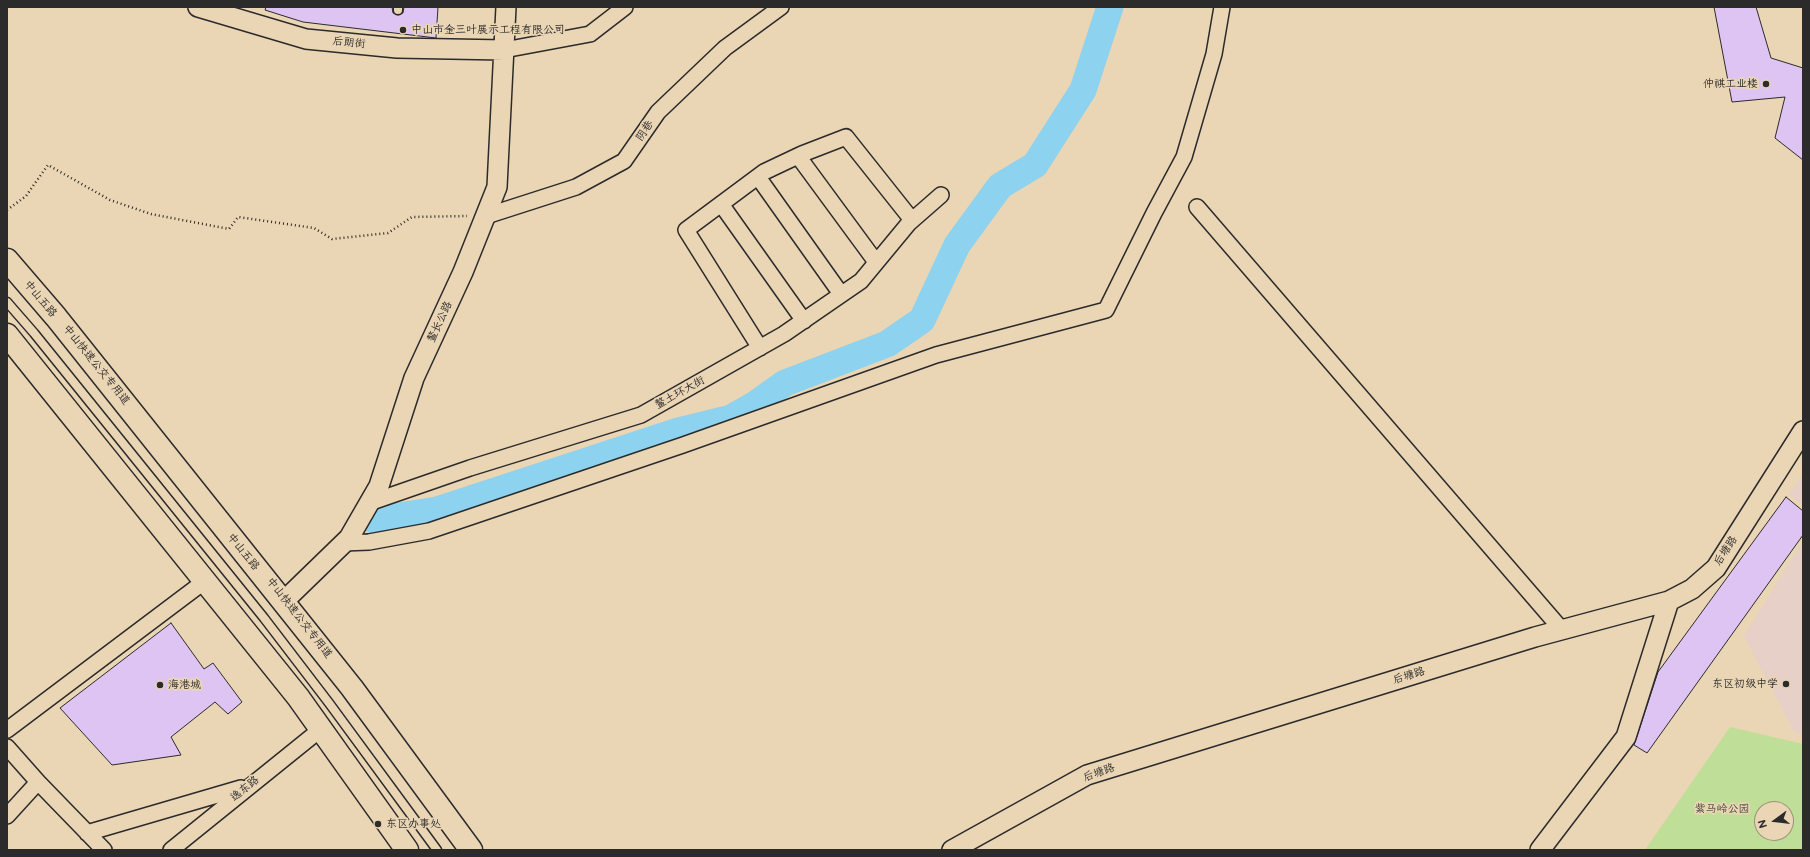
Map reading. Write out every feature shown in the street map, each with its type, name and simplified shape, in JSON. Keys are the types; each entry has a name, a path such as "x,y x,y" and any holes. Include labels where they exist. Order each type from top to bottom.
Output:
{"main road":[{"name":"中山五路","path":"7,260 61,324 285,611 352,688 471,850"},
{"path":"7,335 298,696 407,850"}],"street":[{"name":"后朗街","path":"198,7 306,39 397,48 504,50"},
{"name":"鳌长公路","path":"285,611 343,543 349,538 379,486 414,378 463,272 498,187 506,7"},
{"path":"504,50 590,34 625,7"},
{"name":"阴巷","path":"486,216 576,187 624,161 658,112 725,48 781,7"},
{"path":"343,543 369,542 429,531 683,445 936,355 1106,310 1154,213 1184,157 1214,54 1222,7"},
{"path":"760,348 686,230 758,177 798,156 846,137 912,220"},
{"path":"798,156 876,262"},
{"path":"758,177 841,294"},
{"name":"鳌土环大街","path":"369,503 470,468 641,415 760,348 861,281 912,220 941,195"},
{"path":"721,204 804,320"},
{"path":"1197,207 1562,630"},
{"name":"后塘路","path":"952,850 1087,775 1562,630 1669,600 1692,589 1716,568 1803,431"},
{"path":"7,730 205,581"},
{"path":"1540,850 1626,736 1669,600"},
{"name":"逸东路","path":"171,850 248,786 321,729"},
{"path":"7,747 86,833 104,850"},
{"path":"7,816 38,782"},
{"path":"86,833 248,786"}],"lane":[{"path":"7,302 264,618 329,703 437,850"},
{"name":"中山快速公交专用道","path":"237,558 285,611"}],"path":[{"path":"7,210 26,196 48,165 110,200 144,212 229,229 238,217 314,228 332,239 388,233 412,217 486,216"}],"shaded area":[{"path":"1803,475 1803,506 1789,494"},
{"name":"东区初级中学","path":"1803,541 1803,734 1794,732 1744,636"}],"green space":[{"name":"紫马岭公园","path":"1730,727 1803,744 1803,850 1645,850"}],"building":[{"name":"中山市金三叶展示工程有限公司","path":"266,7 392,7 393,13 398,15 403,13 404,7 438,7 436,38 303,22 265,10"},
{"name":"仲祺工业楼","path":"1714,7 1756,7 1771,58 1803,68 1803,160 1775,138 1785,97 1732,102"},
{"path":"1786,497 1803,511 1803,535 1647,753 1634,745 1658,672"},
{"name":"海港城","path":"171,623 204,669 213,663 242,702 228,714 215,702 171,737 181,755 112,765 60,708"}],"waterway":[{"path":"374,520 437,510 678,431 731,418 754,405 785,383 887,344 922,320 957,245 1000,186 1035,165 1083,90 1110,7"}],"place":[{"name":"中山市金三叶展示工程有限公司","path":"403,30"},
{"name":"仲祺工业楼","path":"1766,84"},
{"name":"东区初级中学","path":"1786,684"},
{"name":"海港城","path":"160,685"},
{"name":"东区办事处","path":"378,824"}]}
